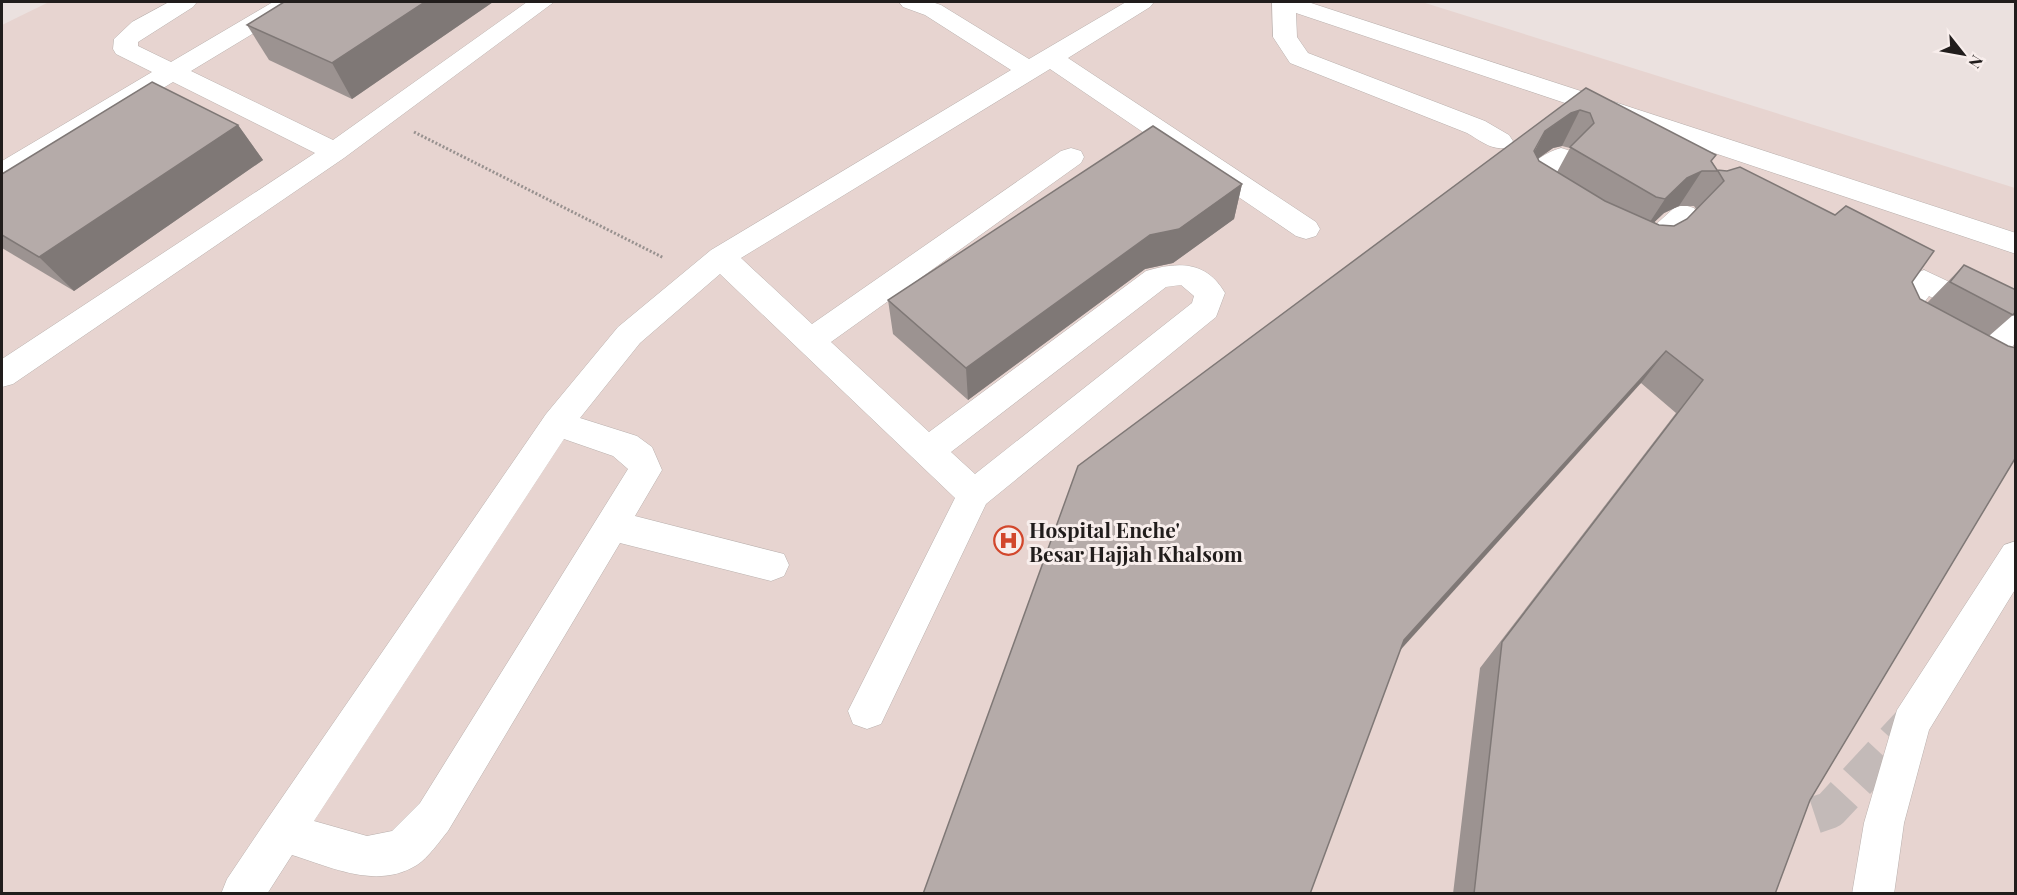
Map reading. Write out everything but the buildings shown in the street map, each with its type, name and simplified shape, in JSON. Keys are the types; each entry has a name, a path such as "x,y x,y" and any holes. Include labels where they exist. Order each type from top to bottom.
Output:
{"street":[{"path":"185,2 126,39 125,50 335,152"},
{"path":"2,173 289,2"},
{"path":"2,375 335,152 542,2"},
{"path":"911,2 933,10 1039,63 1306,229"},
{"path":"242,894 557,423 629,335 709,266 1142,2"},
{"path":"1500,141 1476,127 1299,58 1286,37 1285,2 2016,244"},
{"path":"1726,176 1748,155"},
{"path":"811,340 1071,157"},
{"path":"1561,157 1534,177 1533,187 1574,213"},
{"path":"1614,236 1638,248 1648,248 1684,215"},
{"path":"709,266 811,340 974,494"},
{"path":"867,711 974,494 1205,309 1210,293 1196,279 1176,272 1156,279 927,452"},
{"path":"1914,276 2013,320 1983,368 1900,324 1896,317 1914,276"},
{"path":"282,832 367,857 403,850 434,818 645,470 640,457 625,446 557,423"},
{"path":"613,526 771,565"},
{"path":"1873,894 1884,824 1911,723 2016,556"}],"path":[{"path":"384,117 709,266"}],"shaded area":[{"name":"Hospital Enche' Besar Hajjah Khalsom","path":"49,2 1422,2 2015,188 2015,893 2,894 2,25"}],"tunnel":[{"path":"1760,819 1812,816 1830,810 1911,723"}],"place":[{"name":"Hospital Enche' Besar Hajjah Khalsom","path":"1008,541"}]}
